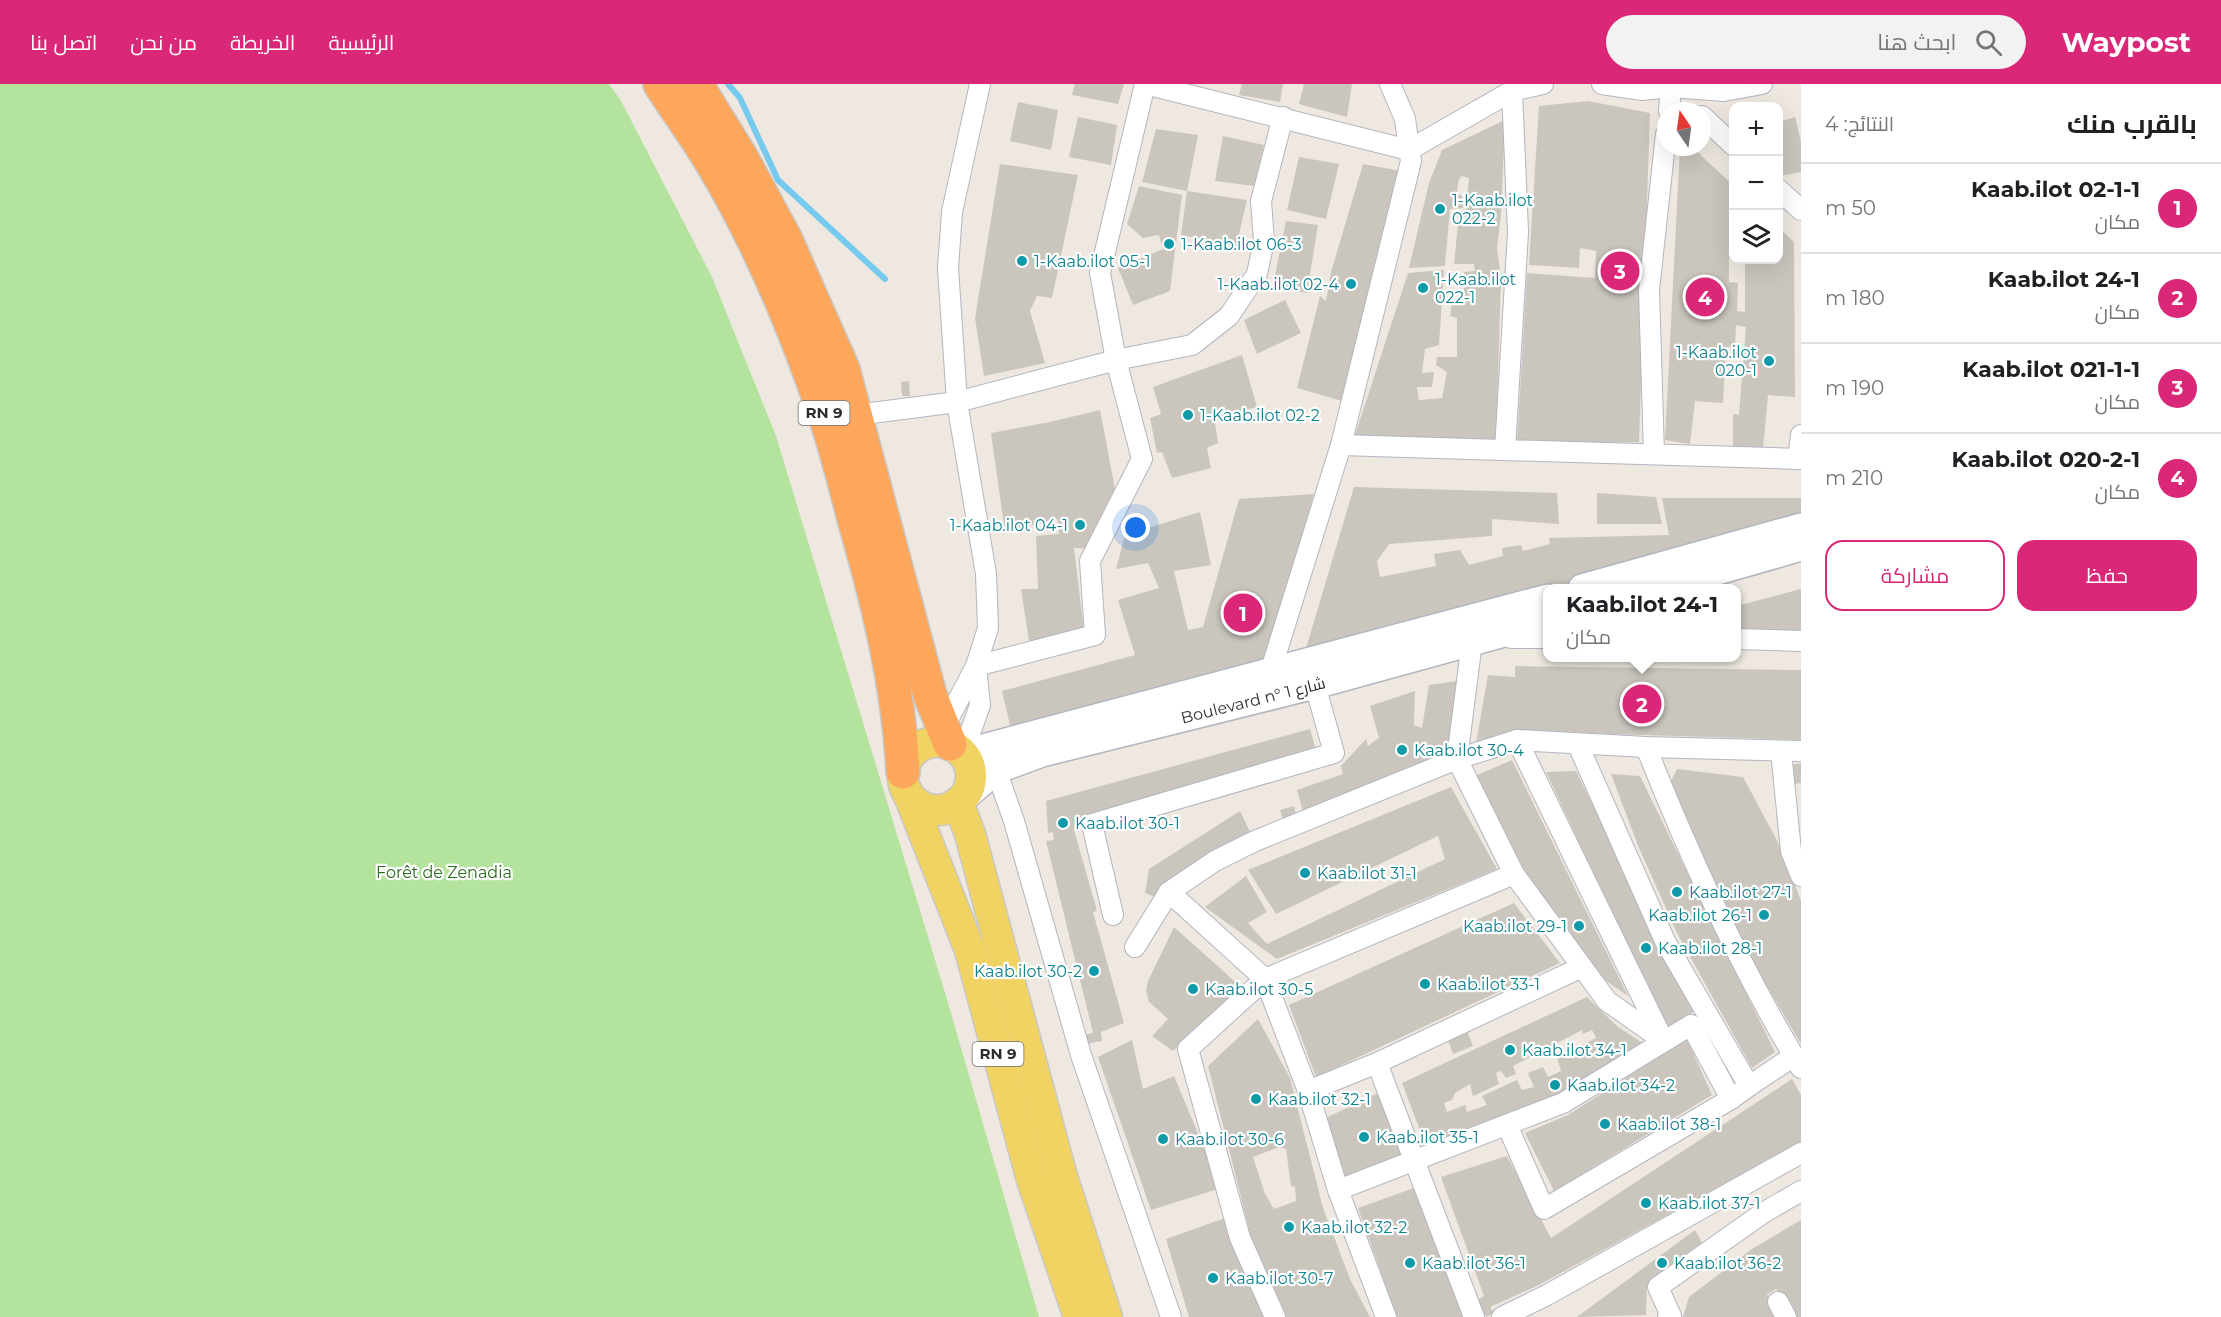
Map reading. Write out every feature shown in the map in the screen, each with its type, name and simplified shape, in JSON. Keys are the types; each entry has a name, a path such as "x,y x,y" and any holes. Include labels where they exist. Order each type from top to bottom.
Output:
{"highway":[{"name":"RN 9","path":"660,84 715,169 750,237 788,315 825,414 867,565 889,660 901,729 905,782"},
{"name":"RN 9","path":"696,84 741,157 807,285 843,369 930,695 953,744"}],"main road":[{"path":"1596,584 1801,527"},
{"path":"1672,584 1801,547"},
{"name":"Boulevard n° شارع 1","path":"953,744 983,748 1543,599"},
{"name":"Boulevard n° شارع 1","path":"963,799 996,770 1042,753 1315,685 1543,622"},
{"path":"963,799 937,809 925,807 905,782 912,753 930,742 953,744 972,772 971,784 963,799 970,834 1061,1173 1107,1317"},
{"name":"RN 9","path":"905,782 970,950 1032,1180 1079,1317"}],"street":[{"path":"953,744 988,628 986,574 957,402 948,268 952,212 980,84"},
{"path":"976,666 1095,635 1090,561 1142,459 1116,360 1100,273 1145,84 1409,150 1512,91 1543,84"},
{"path":"1270,673 1341,445 1411,161 1405,119 1390,84"},
{"path":"1602,84 1642,90 1671,87 1724,91 1762,84"},
{"path":"1670,102 1671,87"},
{"path":"1671,87 1687,102"},
{"path":"1505,450 1518,232 1512,91"},
{"path":"856,415 957,402 1116,360 1192,345 1229,316 1257,274 1264,241 1261,201 1283,117"},
{"path":"1711,124 1729,141"},
{"path":"1654,453 1649,290 1664,156"},
{"path":"1783,193 1801,210"},
{"path":"1341,445 1800,459 1801,435"},
{"path":"1543,638 1480,640 1457,759 1514,874 1582,967 1607,1001 1664,1041"},
{"path":"1741,639 1801,641"},
{"path":"953,744 980,705 976,666"},
{"path":"1113,915 1092,824 1334,753 1315,685"},
{"path":"1517,740 1664,1041"},
{"path":"1135,947 1169,892 1215,861 1255,841 1457,759 1517,740 1578,745 1801,751"},
{"path":"1578,745 1665,940 1749,1086"},
{"path":"1507,1125 1544,1209 1731,1099 1749,1086 1797,1062 1729,938 1685,846 1646,747"},
{"path":"1781,751 1791,851 1801,876"},
{"path":"996,770 1014,821 1081,1055 1171,1317"},
{"path":"1275,1317 1240,1238 1188,1049 1265,980 1514,874"},
{"path":"1169,892 1265,980 1308,1091 1338,1190 1386,1317"},
{"path":"1308,1091 1377,1063 1582,967"},
{"path":"1338,1190 1563,1103 1691,1025 1731,1099"},
{"path":"1377,1063 1474,1317"},
{"path":"1502,1317 1547,1295 1801,1153"},
{"path":"1668,1317 1671,1316 1658,1287 1763,1213 1801,1191"}],"green space":[{"name":"Forêt de Zenadia","path":"0,84 609,84 620,99 712,277 776,436 946,996 1039,1317 0,1317"}],"building":[{"path":"1075,84 1124,84 1118,104 1072,95"},
{"path":"1242,84 1283,84 1280,102 1239,95"},
{"path":"1304,84 1352,84 1347,117 1299,104"},
{"path":"1588,101 1650,113 1639,442 1517,443 1527,273 1595,278 1596,251 1580,248 1579,268 1529,265 1539,106"},
{"path":"1018,102 1058,110 1051,150 1010,141"},
{"path":"1078,117 1117,125 1111,165 1069,157"},
{"path":"1795,117 1801,142 1801,172 1783,175 1783,156 1783,121"},
{"name":"1-Kaab.ilot 022-1","path":"1505,120 1501,215 1497,248 1501,277 1496,442 1355,435 1408,273 1444,270 1439,345 1425,349 1422,373 1434,372 1432,387 1417,387 1419,400 1442,398 1447,372 1436,365 1437,357 1457,357 1457,318 1450,316 1452,302 1464,300 1464,272 1475,271 1474,264 1454,264 1458,224 1464,225 1469,178 1461,176 1458,182 1457,194 1462,196 1463,208 1450,209 1445,266 1409,268 1429,183 1442,150"},
{"path":"1156,129 1198,135 1187,191 1142,182"},
{"path":"1223,136 1264,145 1254,186 1215,181"},
{"path":"1680,156 1702,156 1729,181 1729,282 1738,283 1737,311 1745,312 1745,264 1783,264 1783,232 1794,242 1795,397 1768,395 1763,449 1733,446 1733,414 1739,415 1746,327 1736,325 1735,347 1726,347 1723,403 1695,401 1690,444 1665,440"},
{"path":"1299,157 1339,164 1326,219 1287,210"},
{"name":"1-Kaab.ilot 05-1","path":"1000,164 1078,175 1052,298 1037,296 1030,311 1045,363 984,376 975,318"},
{"name":"1-Kaab.ilot 02-4","path":"1363,164 1401,171 1342,401 1297,388 1320,296 1326,301 1331,272"},
{"name":"1-Kaab.ilot 06-3","path":"1139,186 1182,195 1170,291 1133,305 1118,268 1163,249 1159,235 1143,238 1127,224"},
{"path":"1187,191 1247,200 1236,247 1181,235"},
{"name":"1-Kaab.ilot 02-4","path":"1286,221 1318,225 1307,293 1273,285"},
{"path":"1285,300 1301,333 1257,354 1244,320"},
{"name":"1-Kaab.ilot 02-2","path":"1242,355 1257,407 1214,417 1218,443 1207,448 1211,468 1172,478 1162,452 1157,453 1150,418 1161,414 1153,387"},
{"path":"909,381 910,396 902,396 901,382"},
{"name":"1-Kaab.ilot 04-1","path":"1100,410 1116,494 1090,549 1074,548 1084,631 1029,641 1021,589 1038,589 1036,536 1059,534 1058,519 1005,532 991,433"},
{"path":"1354,487 1557,493 1559,524 1492,519 1492,536 1389,544 1377,561 1380,577 1436,566 1434,554 1460,550 1469,565 1503,556 1502,548 1521,545 1523,551 1550,544 1549,538 1669,535 1662,498 1801,498 1801,524 1573,584 1543,584 1543,592 1304,655"},
{"path":"1597,493 1656,497 1662,524 1597,524"},
{"path":"1314,494 1264,666 1012,734 1002,691 1135,655 1118,600 1159,588 1148,563 1116,569 1125,535 1200,512 1211,565 1174,571 1188,630 1203,627 1239,499"},
{"path":"1801,589 1801,635 1741,634 1741,605"},
{"path":"1515,666 1801,670 1801,740 1516,731 1476,743 1488,675 1515,677"},
{"name":"Kaab.ilot 30-4","path":"1457,681 1447,753 1304,815 1297,790 1343,774 1341,766 1366,739 1368,746 1379,738 1370,706 1415,691 1414,725 1422,728 1429,685"},
{"name":"Kaab.ilot 30-1","path":"1310,729 1316,750 1086,816 1074,830 1097,911 1093,912 1124,1023 1101,1032 1102,1041 1085,1044 1083,1035 1093,1033 1046,841 1054,840 1053,832 1048,833 1046,801"},
{"name":"Kaab.ilot 29-1","path":"1512,760 1628,996 1606,981 1521,871 1475,776"},
{"path":"1801,763 1801,783 1789,785 1786,766"},
{"name":"Kaab.ilot 26-1","path":"1677,769 1743,777 1782,850 1801,901 1801,1044 1734,930 1695,843 1671,781"},
{"name":"Kaab.ilot 28-1","path":"1576,771 1694,1012 1666,1027 1546,772"},
{"name":"Kaab.ilot 27-1","path":"1611,774 1640,776 1775,1052 1752,1068 1678,935 1639,848"},
{"name":"Kaab.ilot 31-1","path":"1451,787 1497,869 1277,959 1205,907 1246,876 1267,912 1248,923 1267,944 1445,859 1438,836 1276,914 1248,870"},
{"path":"1294,806 1296,816 1283,820 1280,810"},
{"path":"1240,811 1252,836 1193,864 1175,876 1155,897 1145,893 1149,869"},
{"name":"Kaab.ilot 33-1","path":"1514,903 1560,963 1316,1077 1289,1005"},
{"name":"Kaab.ilot 30-5","path":"1174,927 1242,988 1173,1051 1152,1036 1168,1019 1149,1002 1146,990 1148,981"},
{"path":"1587,997 1618,1027 1643,1043 1561,1096 1426,1146 1402,1083","holes":["1582,1030 1583,1034 1592,1030 1596,1038 1557,1058 1561,1071 1548,1077 1543,1067 1528,1073 1534,1087 1522,1090 1517,1080 1482,1096 1487,1105 1467,1112 1465,1105 1447,1112 1444,1103 1452,1100 1455,1093 1470,1084 1473,1096 1499,1084 1496,1073 1501,1071 1506,1078 1516,1074 1513,1066"]},
{"path":"1258,1019 1290,1078 1323,1208 1350,1279 1370,1317 1286,1317 1253,1245 1208,1066","holes":["1279,1147 1286,1149 1291,1186 1295,1187 1296,1201 1274,1209 1265,1194 1253,1157"]},
{"path":"1468,1033 1473,1046 1453,1054 1448,1040"},
{"name":"Kaab.ilot 38-1","path":"1687,1039 1712,1095 1554,1191 1525,1133 1568,1115"},
{"name":"Kaab.ilot 30-6","path":"1132,1040 1143,1089 1174,1076 1221,1188 1151,1210 1098,1057"},
{"name":"Kaab.ilot 37-1","path":"1792,1079 1801,1095 1801,1142 1539,1285 1490,1307 1494,1313 1486,1317 1476,1301 1484,1296 1441,1177 1507,1156 1551,1238"},
{"name":"Kaab.ilot 35-1","path":"1380,1092 1402,1156 1346,1178 1326,1118"},
{"name":"Kaab.ilot 36-1","path":"1414,1188 1463,1317 1397,1317 1358,1208"},
{"name":"Kaab.ilot 30-7","path":"1225,1218 1264,1317 1189,1317 1166,1239"},
{"path":"1801,1220 1801,1317 1796,1317 1785,1297 1776,1289 1767,1294 1778,1317 1683,1317 1689,1297 1752,1249"},
{"name":"Kaab.ilot 36-2","path":"1695,1230 1702,1243 1647,1284 1646,1315 1577,1317"}],"waterway":[{"path":"728,84 740,98 778,180 885,279"}],"place":[{"name":"1-Kaab.ilot 022-2","path":"1440,209"},
{"name":"1-Kaab.ilot 06-3","path":"1169,244"},
{"name":"1-Kaab.ilot 05-1","path":"1022,261"},
{"name":"1-Kaab.ilot 021-1","path":"1620,271"},
{"name":"1-Kaab.ilot 02-4","path":"1351,284"},
{"name":"1-Kaab.ilot 022-1","path":"1423,288"},
{"name":"1-Kaab.ilot 020-2","path":"1705,297"},
{"name":"1-Kaab.ilot 020-1","path":"1769,361"},
{"name":"1-Kaab.ilot 02-2","path":"1188,415"},
{"name":"1-Kaab.ilot 04-1","path":"1080,525"},
{"name":"1-Kaab.ilot 02-1","path":"1243,613"},
{"name":"Kaab.ilot 24-1","path":"1642,704"},
{"name":"Kaab.ilot 30-4","path":"1402,750"},
{"name":"Kaab.ilot 30-1","path":"1063,823"},
{"name":"Kaab.ilot 31-1","path":"1305,873"},
{"name":"Kaab.ilot 27-1","path":"1677,892"},
{"name":"Kaab.ilot 26-1","path":"1764,915"},
{"name":"Kaab.ilot 29-1","path":"1579,926"},
{"name":"Kaab.ilot 28-1","path":"1646,948"},
{"name":"Kaab.ilot 30-2","path":"1094,971"},
{"name":"Kaab.ilot 33-1","path":"1425,984"},
{"name":"Kaab.ilot 30-5","path":"1193,989"},
{"name":"Kaab.ilot 34-1","path":"1510,1050"},
{"name":"Kaab.ilot 34-2","path":"1555,1085"},
{"name":"Kaab.ilot 32-1","path":"1256,1099"},
{"name":"Kaab.ilot 38-1","path":"1605,1124"},
{"name":"Kaab.ilot 35-1","path":"1364,1137"},
{"name":"Kaab.ilot 30-6","path":"1163,1139"},
{"name":"Kaab.ilot 37-1","path":"1646,1203"},
{"name":"Kaab.ilot 32-2","path":"1289,1227"},
{"name":"Kaab.ilot 36-1","path":"1410,1263"},
{"name":"Kaab.ilot 36-2","path":"1662,1263"},
{"name":"Kaab.ilot 30-7","path":"1213,1278"}]}
